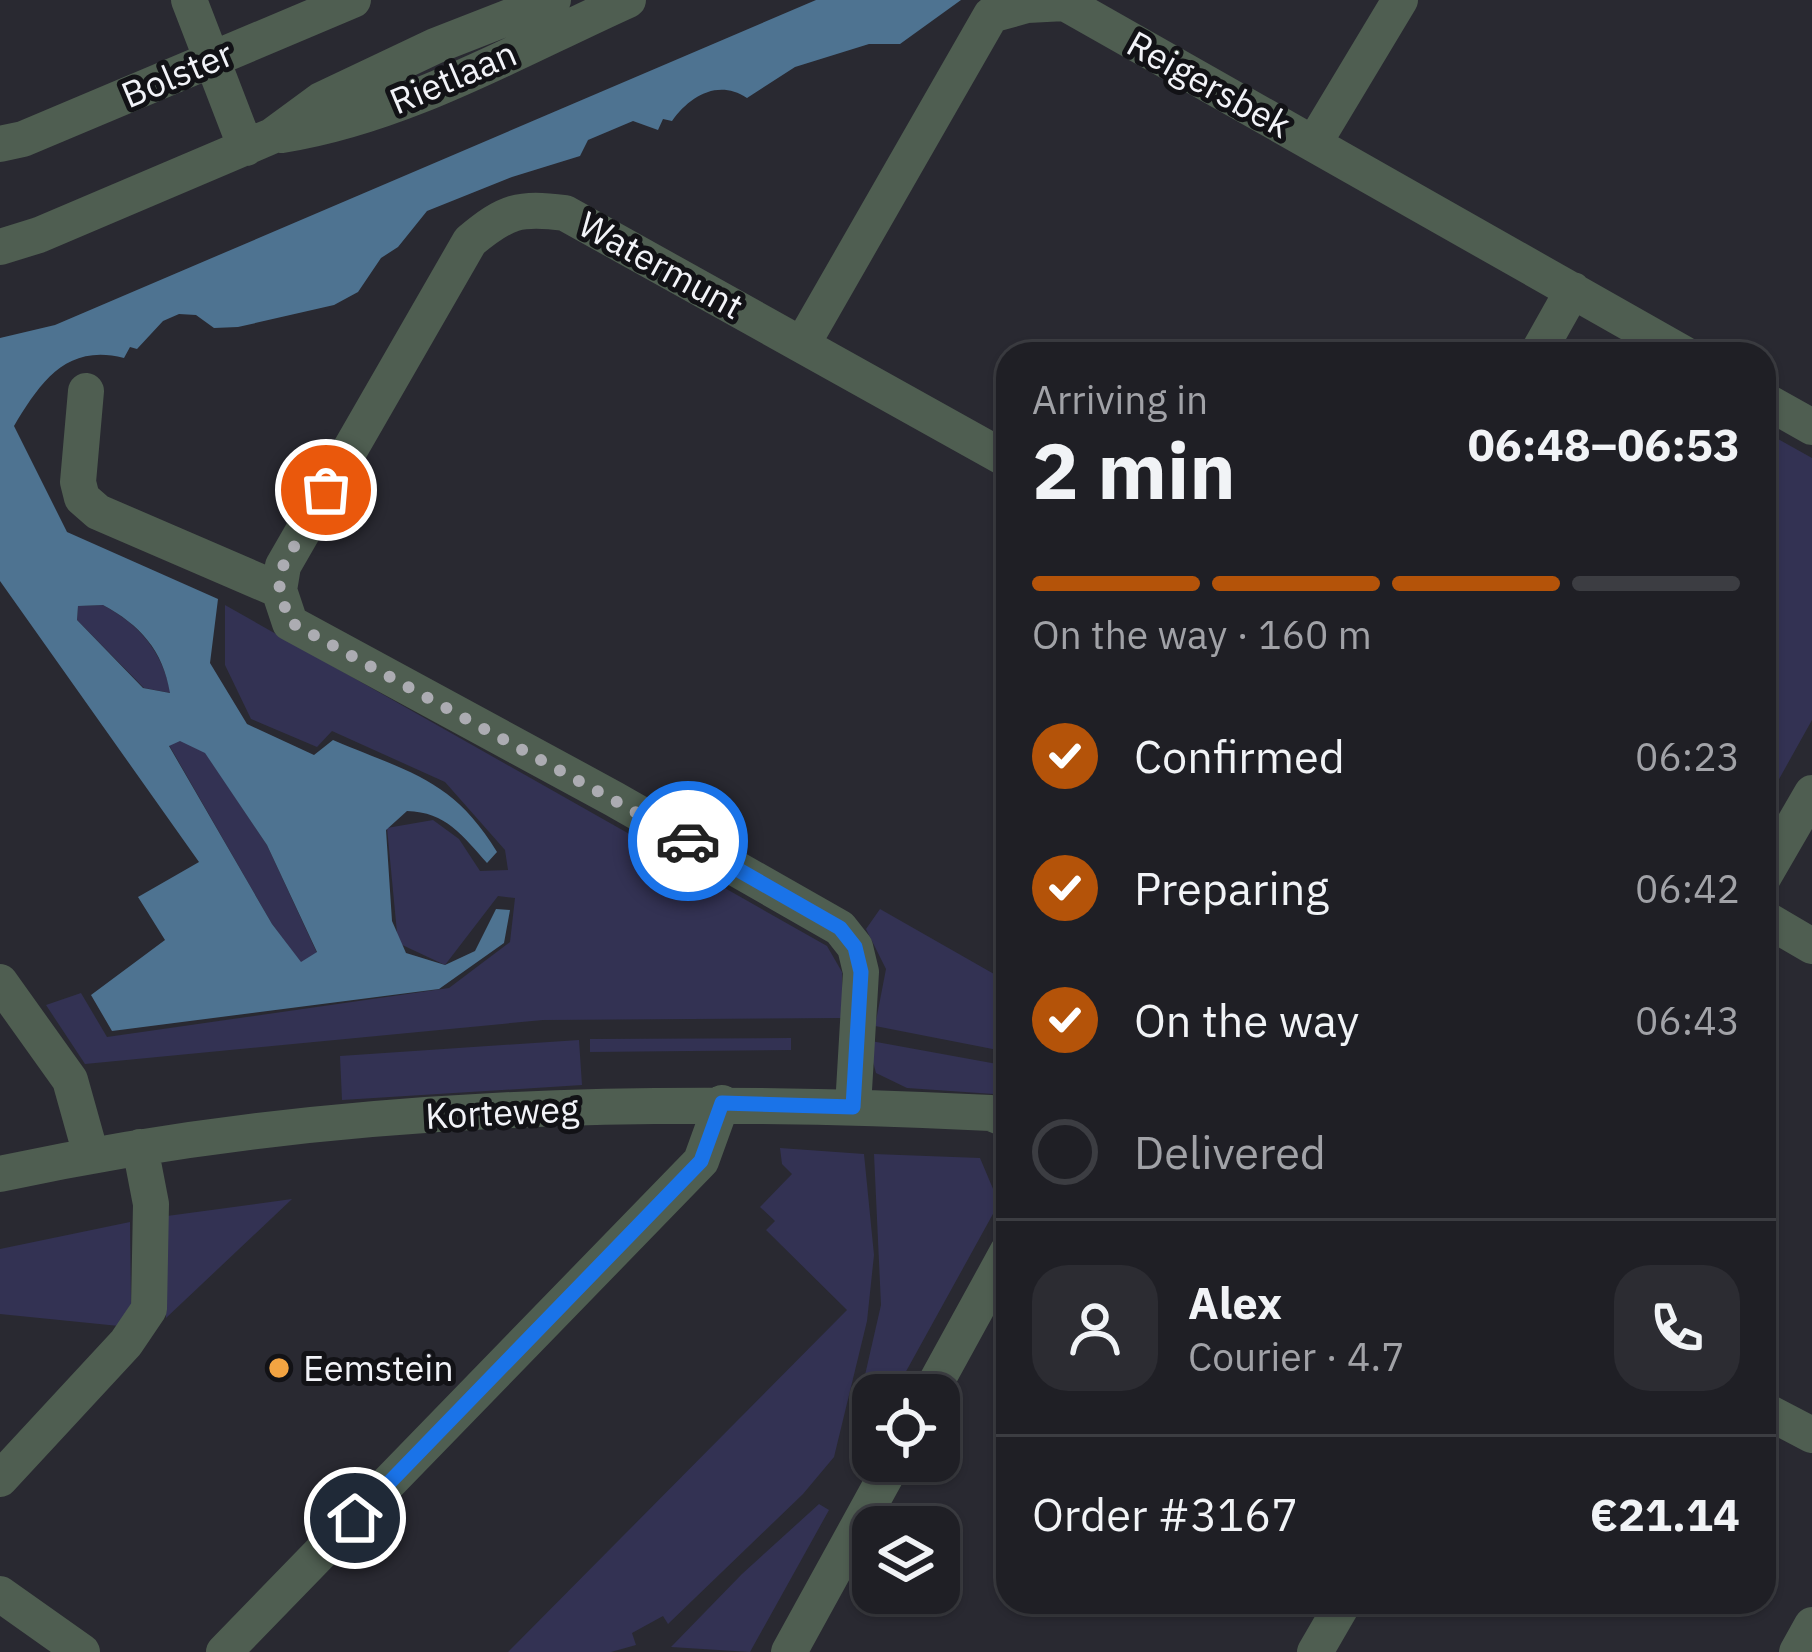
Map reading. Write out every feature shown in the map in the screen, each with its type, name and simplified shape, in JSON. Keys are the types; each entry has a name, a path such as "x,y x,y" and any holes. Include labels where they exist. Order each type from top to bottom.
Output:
{"street":[{"path":"189,0 212,59 259,142"},
{"name":"Bolster","path":"0,144 23,139 353,0"},
{"name":"Rietlaan","path":"0,247 39,236 259,142 321,100 435,46 554,0"},
{"name":"Rietlaan","path":"259,142 335,127 628,0"},
{"path":"1315,143 1400,0"},
{"name":"Reigersbek","path":"803,343 991,15 1027,5 1065,3 1663,342"},
{"name":"Watermunt","path":"279,590 283,566 470,241 510,213 529,208 566,213 996,453"},
{"path":"1544,342 1573,290"},
{"path":"86,391 78,482 82,498 98,512 279,590 290,622 840,928 855,947 861,972 853,1107"},
{"path":"1776,407 1812,427"},
{"path":"1776,855 1812,793"},
{"path":"1776,925 1812,946"},
{"path":"0,982 70,1080 91,1155"},
{"path":"224,1652 676,1189 701,1161 722,1103"},
{"name":"Korteweg","path":"0,1174 91,1155 300,1125 479,1111 722,1103 996,1115"},
{"path":"0,1479 126,1343 149,1309 151,1204 140,1147"},
{"path":"941,1374 996,1273"},
{"path":"1776,1416 1812,1436"},
{"path":"789,1652 882,1482"},
{"path":"0,1594 82,1652"},
{"path":"1316,1652 1337,1614"},
{"path":"1797,1652 1812,1625"}],"shaded area":[{"path":"1776,438 1812,458 1812,720 1776,784"},
{"path":"103,605 148,641 171,693 144,688 77,620 78,606"},
{"path":"225,605 827,946 842,972 842,1018 543,1020 85,1064 46,1005 81,993 107,1037 449,988 510,942 515,898 498,896 445,965 398,943 387,828 433,820 459,839 480,871 508,870 505,850 445,782 332,731 317,747 251,719 225,665"},
{"path":"180,740 205,752 267,845 317,953 301,963 272,924 169,745"},
{"path":"880,909 996,975 996,1050 875,1026 886,969 866,929"},
{"path":"791,1038 791,1050 590,1052 590,1039"},
{"path":"579,1040 582,1085 342,1100 340,1056"},
{"path":"871,1041 996,1064 996,1094 907,1088 876,1073"},
{"path":"780,1148 864,1154 874,1255 867,1321 834,1457 803,1494 668,1624 663,1616 632,1633 636,1645 611,1652 508,1652 847,1310 766,1230 775,1221 760,1207 792,1174 782,1164"},
{"path":"874,1154 980,1158 996,1196 996,1208 905,1374 865,1374 881,1305"},
{"path":"292,1199 166,1318 167,1216"},
{"path":"130,1222 131,1307 119,1326 0,1314 0,1249"},
{"path":"819,1504 829,1510 750,1652 671,1647 742,1574"}],"water":[{"path":"816,0 961,0 900,44 869,44 795,67 747,98 726,90 705,93 672,121 663,119 658,130 633,121 588,140 580,156 427,211 398,247 381,258 358,292 334,305 238,327 214,328 196,315 179,314 163,321 137,349 130,347 124,358 86,356 71,362 45,382 14,426 67,532 218,599 210,663 247,724 314,755 333,740 406,770 446,793 480,828 497,852 487,863 453,827 421,812 407,811 386,830 392,921 406,953 445,965 475,951 496,909 510,910 504,943 439,989 112,1031 91,995 165,940 138,897 199,862 0,581 0,338 55,325","holes":["103,605 148,640 162,664 170,693 143,688 77,620 78,606","180,741 205,753 267,845 317,952 301,962 272,924 169,746"]}],"way so far":[{"path":"326,490 283,566 279,590 290,622 688,841"}],"place":[{"name":"Eemstein","path":"279,1368"}],"route":[{"path":"355,1518 701,1161 722,1103 853,1107 861,972 855,947 840,928 688,841"}]}
